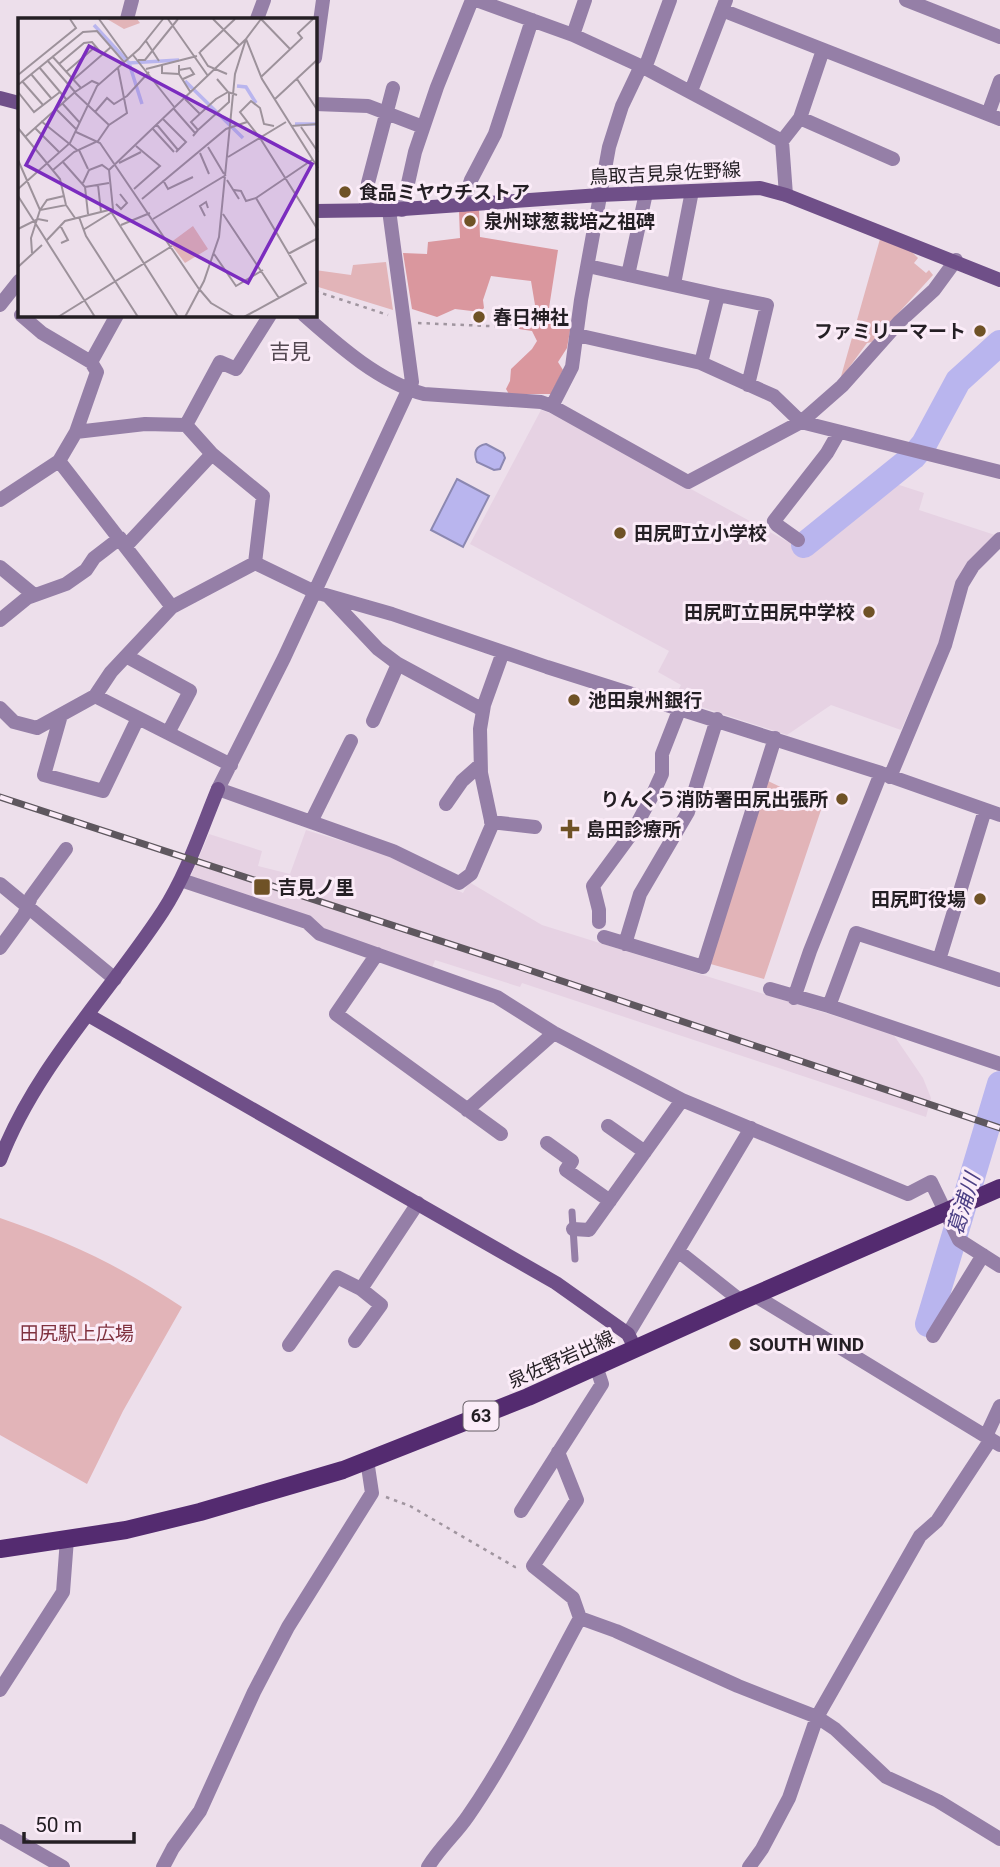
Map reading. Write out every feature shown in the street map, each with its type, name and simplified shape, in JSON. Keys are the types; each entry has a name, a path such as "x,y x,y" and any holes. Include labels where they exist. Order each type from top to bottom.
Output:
{"main road":[{"name":"泉佐野岩出線","path":"0,1549 126,1530 200,1512 343,1470 528,1397 596,1366 632,1341 747,1298 1000,1188"}],"street":[{"path":"127,18 132,0"},
{"path":"257,18 264,0"},
{"path":"317,44 323,0"},
{"path":"0,1160 10,1133 57,1056 164,910 181,880 218,789 321,594 409,390 412,382 403,319 396,210 423,127 474,0 573,35 643,67 782,141"},
{"path":"573,35 585,0"},
{"path":"552,406 572,367 609,147 622,106 643,67 670,0"},
{"path":"906,0 1000,37"},
{"path":"691,91 724,5 824,50 994,116 1000,81"},
{"path":"463,205 471,180 495,134 532,20"},
{"path":"786,195 782,141 800,118 824,50"},
{"path":"366,211 369,184 393,88"},
{"path":"0,98 18,103"},
{"path":"317,104 368,106 423,127"},
{"path":"800,118 893,159"},
{"name":"鳥取吉見泉佐野線","path":"317,211 396,210 600,195 760,188 786,195 956,260 1000,280"},
{"path":"674,284 692,191"},
{"path":"628,275 646,193"},
{"path":"306,317 347,353 409,390 424,394 541,402 688,482 801,422 842,386 899,322 934,290 956,260"},
{"path":"588,266 766,305 748,385"},
{"path":"18,282 3,303 18,313"},
{"path":"701,363 718,295"},
{"path":"0,500 59,461 76,432 97,372 91,362 41,333 23,317"},
{"path":"91,362 116,317"},
{"path":"186,425 220,362 236,369 269,317"},
{"path":"577,335 701,363 774,396 801,422 1000,472"},
{"path":"76,432 145,424 186,425 212,454 263,496 255,564"},
{"path":"798,540 774,521 827,453 839,432"},
{"path":"0,620 27,598 66,584 86,570 94,558 123,542 212,454"},
{"path":"59,461 172,607"},
{"path":"794,998 810,951 945,645 962,583 973,566 1000,539"},
{"path":"255,564 321,594 392,614 717,719 1000,815"},
{"path":"0,708 13,722 37,727 95,696 111,672 172,607 255,564"},
{"path":"0,568 34,595"},
{"path":"321,594 377,649 398,664 483,710"},
{"path":"218,789 393,850 459,883 471,874 492,825 480,765 483,710 503,652"},
{"path":"126,656 190,691 167,733"},
{"path":"373,722 398,664"},
{"path":"95,696 231,765"},
{"path":"599,922 593,886 632,833 652,796 662,774 662,754 680,708"},
{"path":"61,715 44,775 103,791 138,718"},
{"path":"625,944 640,894 688,813 717,719"},
{"path":"604,937 703,967 775,738"},
{"path":"312,822 351,741"},
{"path":"446,804 462,781 480,765"},
{"path":"939,960 985,810"},
{"path":"491,822 535,827"},
{"path":"0,948 31,897 66,849"},
{"path":"181,880 307,922 320,934 497,997 554,1033 682,1100 908,1194 931,1182 959,1240 1000,1266"},
{"path":"0,884 115,979"},
{"path":"830,1006 856,933 1000,980"},
{"path":"377,954 336,1014 501,1134"},
{"path":"770,989 794,998 830,1006 1000,1064"},
{"path":"88,1015 556,1283 632,1341 678,1251 751,1128"},
{"path":"467,1110 554,1033"},
{"path":"573,1229 589,1230 682,1100"},
{"path":"608,1126 645,1152"},
{"path":"547,1143 572,1161 566,1170 610,1201"},
{"path":"361,1289 418,1203"},
{"path":"678,1251 747,1298 992,1440"},
{"path":"933,1336 983,1255"},
{"path":"289,1345 337,1277 361,1289 381,1305 355,1340"},
{"path":"521,1511 602,1384 596,1366"},
{"path":"749,1867 762,1849 789,1798 817,1717 920,1536 937,1521 992,1440 1000,1406"},
{"path":"428,1867 439,1848 467,1817 520,1729 580,1618 573,1598 533,1566 577,1500 558,1452"},
{"path":"163,1867 173,1848 200,1811 254,1692 288,1627 372,1493 367,1460"},
{"path":"0,1690 63,1592 67,1539"},
{"path":"580,1618 817,1717 835,1729 886,1777 938,1801 1000,1839"},
{"path":"0,1831 63,1867"}],"lane":[{"path":"572,1212 575,1259"}],"path":[{"path":"317,292 415,323 510,327 511,310"},
{"path":"372,1493 410,1506 515,1567 525,1563 533,1566"}],"shaded area":[{"path":"479,209 480,237 558,250 547,321 571,325 567,348 558,362 563,370 551,394 509,394 506,389 511,369 537,341 532,331 519,329 515,325 520,317 526,318 528,310 535,305 531,281 491,276 483,300 484,308 480,312 455,309 437,317 412,309 403,253 427,254 428,242 460,238 459,210"},
{"path":"541,410 555,415 803,550 890,482 924,493 919,510 995,535 967,564 954,587 940,642 901,730 831,705 787,735 674,698 681,685 658,672 669,651 470,544"},
{"path":"486,444 503,453 505,458 500,469 494,470 477,462 476,450"},
{"path":"457,479 489,496 463,547 431,530"},
{"path":"306,830 384,854 463,893 469,882 542,925 893,1034 923,1078 931,1098 926,1117 522,983 520,987 435,960 432,968 189,880 209,834 262,851 258,866 290,874"}],"green space":[{"path":"880,239 912,252 918,258 914,263 933,275 872,342 867,343 840,380"},
{"path":"386,262 393,310 317,287 317,270 351,275 353,265"},
{"path":"766,780 822,807 764,979 707,963"},
{"name":"田尻駅上広場","path":"0,1218 94,1256 138,1279 182,1307 123,1411 87,1484 0,1435"}],"waterway":[{"path":"804,545 913,457 924,444 958,381 1000,343"},
{"name":"葛浦川","path":"928,1324 1000,1084"}],"railway":[{"path":"0,797 1000,1128"}],"place":[{"name":"食品ミヤウチストア","path":"345,192"},
{"name":"泉州球葱栽培之祖碑","path":"470,221"},
{"name":"春日神社","path":"479,317"},
{"name":"ファミリーマート","path":"980,331"},
{"name":"田尻町立小学校","path":"620,533"},
{"name":"田尻町立田尻中学校","path":"869,612"},
{"name":"池田泉州銀行","path":"574,700"},
{"name":"りんくう消防署田尻出張所","path":"842,799"},
{"name":"島田診療所","path":"570,829"},
{"name":"吉見ノ里","path":"262,887"},
{"name":"田尻町役場","path":"980,899"},
{"name":"SOUTH WIND","path":"735,1344"}],"district":[{"name":"吉見","path":"290,352"}]}
